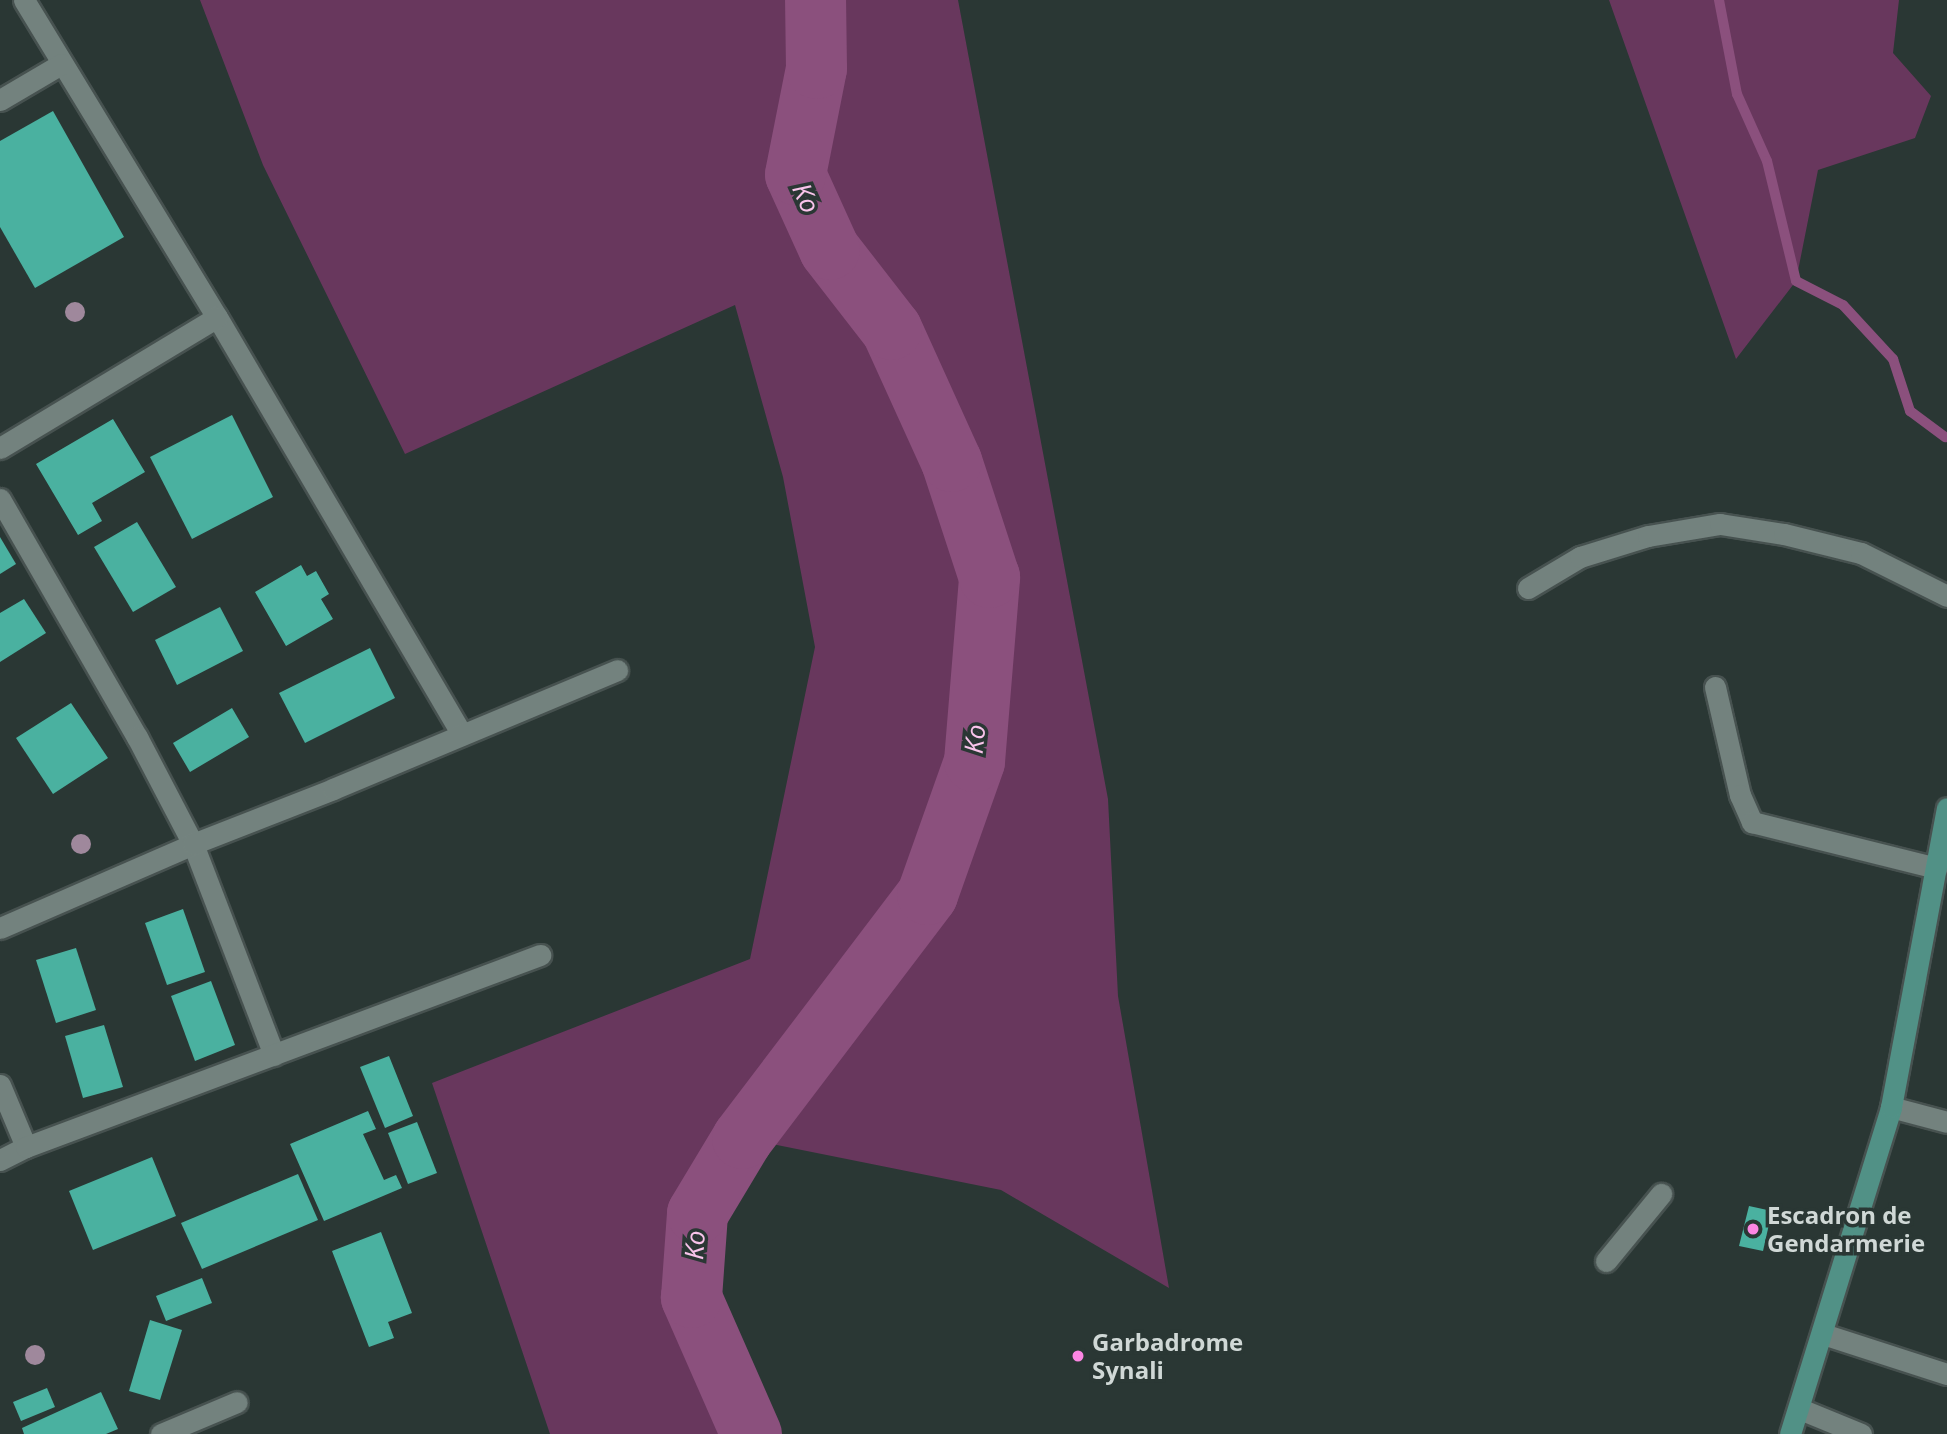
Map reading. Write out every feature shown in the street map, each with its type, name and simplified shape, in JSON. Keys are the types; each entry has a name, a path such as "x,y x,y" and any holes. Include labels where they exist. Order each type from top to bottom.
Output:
{"main road":[{"path":"1790,1434 1800,1409 1891,1107 1947,808"}],"street":[{"path":"24,0 217,317 462,734"},
{"path":"0,100 61,64"},
{"path":"0,448 217,317"},
{"path":"0,499 131,726 193,844 274,1055"},
{"path":"1528,588 1580,557 1648,536 1720,524 1784,534 1861,553 1947,596"},
{"path":"0,928 193,844 617,670"},
{"path":"1715,687 1740,795 1752,822 1936,868"},
{"path":"0,1160 26,1147 540,955"},
{"path":"0,1085 26,1147"},
{"path":"1891,1107 1947,1122"},
{"path":"1606,1261 1661,1195"},
{"path":"1823,1334 1947,1374"},
{"path":"161,1434 237,1402"},
{"path":"1800,1409 1861,1434"}],"shaded area":[{"path":"200,0 958,0 1108,799 1118,996 1169,1288 1001,1190 742,1138 697,1213 691,1296 751,1434 550,1434 432,1083 750,959 815,647 783,477 735,305 405,454 263,165"},
{"path":"1609,0 1899,0 1893,53 1931,96 1915,138 1818,170 1796,281 1736,359"}],"building":[{"path":"53,111 124,237 35,288 0,227 0,141"},
{"path":"232,415 273,497 192,539 150,457"},
{"path":"113,419 145,472 92,503 102,521 78,535 36,464"},
{"path":"137,522 176,587 133,612 94,547"},
{"path":"0,537 16,564 0,574"},
{"path":"301,565 307,576 316,571 329,594 321,599 333,619 286,646 255,592"},
{"path":"24,599 46,633 0,662 0,613"},
{"path":"220,607 243,651 177,685 155,640"},
{"path":"370,648 395,698 305,743 279,693"},
{"path":"71,703 108,758 53,794 16,738"},
{"path":"232,708 249,737 190,772 173,743"},
{"path":"183,909 205,972 167,985 145,923"},
{"path":"76,948 96,1010 56,1023 36,960"},
{"path":"211,981 235,1045 195,1061 171,996"},
{"path":"104,1025 123,1087 83,1098 65,1036"},
{"path":"389,1056 413,1116 385,1128 360,1067"},
{"path":"368,1111 376,1129 363,1134 384,1180 396,1175 402,1188 324,1221 290,1144"},
{"path":"417,1122 437,1173 408,1184 388,1133"},
{"path":"152,1157 176,1216 93,1250 69,1191"},
{"path":"298,1174 318,1220 202,1269 181,1223"},
{"path":"1749,1206 1772,1211 1763,1251 1739,1246"},
{"path":"381,1232 412,1313 388,1322 394,1338 369,1347 332,1251"},
{"path":"202,1278 212,1303 166,1321 156,1296"},
{"path":"150,1320 182,1330 160,1400 129,1391"},
{"path":"47,1388 55,1407 21,1421 13,1402"},
{"path":"101,1392 118,1429 106,1434 24,1434 22,1428"}],"waterway":[{"name":"Ko","path":"751,1434 691,1297 697,1213 742,1138 927,894 974,761 989,577 951,461 891,329 829,249 795,174 816,68 815,0"},
{"path":"1719,0 1737,94 1767,161 1796,281 1843,305 1893,359 1910,411 1945,437"}],"place":[{"name":"Escadron de Gendarmerie","path":"1753,1229"},
{"name":"Garbadrome Synali","path":"1078,1356"}]}
